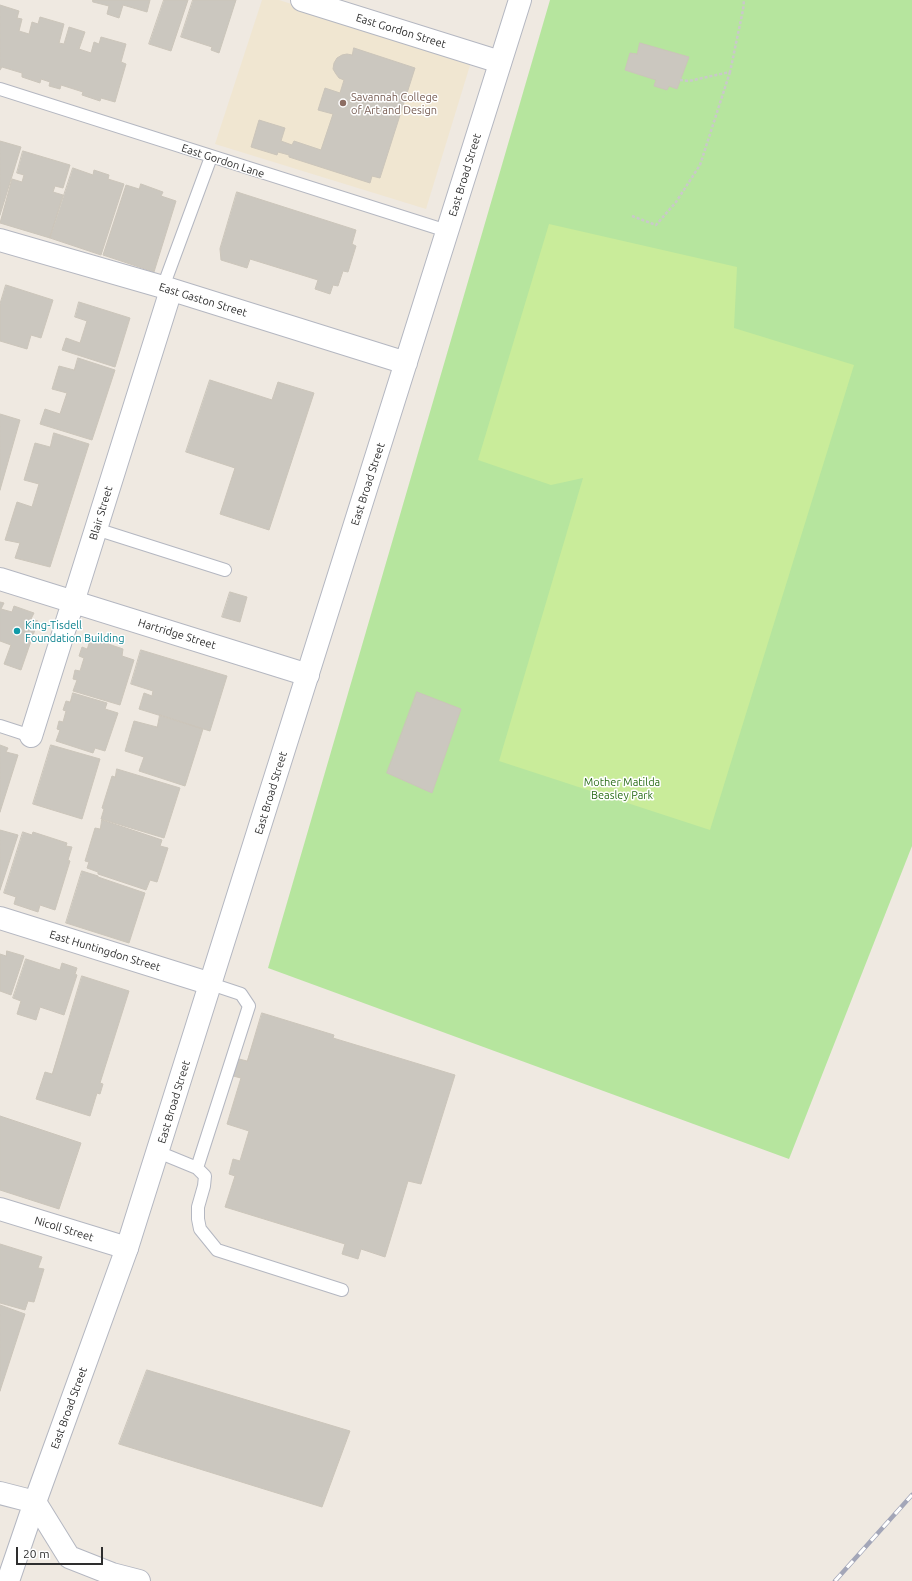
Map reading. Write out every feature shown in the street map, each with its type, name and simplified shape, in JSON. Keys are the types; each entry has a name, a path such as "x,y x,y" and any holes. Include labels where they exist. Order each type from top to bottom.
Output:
{"street":[{"name":"East Gordon Street","path":"302,0 500,62"},
{"name":"East Broad Street","path":"8,1581 35,1502 128,1248 520,0"},
{"name":"East Gaston Street","path":"0,240 167,289 406,363"},
{"name":"Blair Street","path":"31,736 96,529 167,289"},
{"name":"Hartridge Street","path":"0,579 308,675"},
{"name":"East Huntingdon Street","path":"0,918 211,984"},
{"name":"Nicoll Street","path":"0,1209 128,1248"},
{"path":"0,1493 35,1502 69,1557 112,1574 139,1581"}],"lane":[{"name":"East Gordon Lane","path":"0,89 447,231"},
{"path":"167,289 211,157"},
{"path":"96,529 225,570"},
{"path":"0,726 31,736"},
{"path":"197,1168 249,1006 241,994 211,984"},
{"path":"158,1152 197,1168 205,1176 204,1186 198,1207 200,1229 217,1250 342,1290"}],"path":[{"path":"632,216 656,225 676,202 700,165 730,72 744,0"},
{"path":"680,80 688,81 730,72"}],"shaded area":[{"name":"Savannah College of Art and Design","path":"262,0 279,0 471,62 426,209 215,144"}],"green space":[{"name":"Mother Matilda Beasley Park","path":"550,0 912,0 912,846 789,1159 268,968"},
{"path":"549,224 737,267 734,328 854,365 710,830 499,761 583,478 551,485 478,460"}],"building":[{"path":"93,0 150,0 147,12 123,5 119,18 107,14 109,6 93,2"},
{"path":"164,0 188,0 171,51 149,44"},
{"path":"193,0 236,0 219,53 211,50 212,47 181,37"},
{"path":"0,5 19,11 17,18 22,19 19,31 29,34 32,22 38,24 40,17 64,24 59,43 64,44 69,27 85,32 79,49 91,53 94,42 99,44 101,37 126,44 121,62 126,64 115,102 101,98 100,101 82,95 83,92 61,85 60,89 49,86 50,82 41,79 40,83 22,77 22,73 2,67 0,70"},
{"path":"640,43 689,57 677,89 669,86 667,90 654,86 656,80 625,70 630,53 637,54"},
{"path":"354,48 415,68 380,178 372,176 370,183 289,157 289,155 278,152 277,155 251,147 259,120 285,128 281,141 292,145 294,141 321,150 333,114 318,110 325,88 340,93 344,80 339,78 333,69 334,63 337,58 342,55 352,55"},
{"path":"0,141 21,147 0,215"},
{"path":"23,151 70,165 63,188 55,186 53,192 63,195 50,238 0,223 12,179 22,182 24,175 17,173"},
{"path":"73,168 93,175 94,170 109,175 108,179 124,184 101,255 50,238"},
{"path":"141,184 163,192 161,196 176,201 154,272 103,255 126,185 139,189"},
{"path":"237,192 356,230 352,244 356,246 348,272 343,271 338,286 333,285 330,294 315,289 318,280 250,259 247,268 221,260 220,249"},
{"path":"6,285 53,300 41,338 31,335 27,349 0,341 0,304"},
{"path":"79,302 130,318 115,367 62,350 66,338 80,343 87,321 75,317"},
{"path":"78,358 115,370 92,440 40,424 45,409 60,414 67,393 52,389 59,366 74,370"},
{"path":"210,380 272,400 278,382 314,393 269,530 220,514 235,468 186,452"},
{"path":"0,414 20,420 0,490"},
{"path":"54,433 89,444 50,567 15,558 20,543 5,540 17,502 32,507 39,484 24,480 35,443 50,447"},
{"path":"230,592 247,597 240,622 222,617"},
{"name":"King-Tisdell Foundation Building","path":"0,602 4,603 1,609 12,612 14,606 34,613 31,619 38,621 21,670 4,664 11,645 0,641"},
{"path":"91,638 123,649 122,656 134,660 120,705 73,691 77,680 73,679 75,670 80,671 84,658 79,656 82,647 87,649"},
{"path":"141,650 227,676 210,731 139,709 144,693 152,696 153,691 131,684"},
{"path":"417,692 461,709 432,793 387,773"},
{"path":"73,693 107,703 105,709 118,713 105,751 95,748 93,753 56,741 60,730 57,729 59,721 63,722 66,711 63,710 66,701 70,702"},
{"path":"160,715 203,729 185,786 139,771 144,757 125,751 134,721 157,727"},
{"path":"0,745 8,748 6,752 18,755 0,812"},
{"path":"51,745 100,759 82,819 33,804"},
{"path":"117,769 180,788 164,838 101,819 104,809 102,808 112,776 115,777"},
{"path":"102,820 162,840 160,846 168,848 157,882 150,880 146,890 98,874 98,872 87,868 89,862 85,861 95,828 100,829"},
{"path":"0,830 18,835 0,890"},
{"path":"23,832 32,835 33,832 67,843 66,846 72,847 68,860 70,861 55,910 40,905 38,912 14,904 16,897 4,893"},
{"path":"82,871 145,893 129,943 66,923"},
{"path":"7,951 24,956 11,995 0,991 0,954 6,956"},
{"path":"26,959 60,970 62,963 77,968 75,974 77,975 64,1015 40,1007 36,1020 17,1014 21,1001 13,998"},
{"path":"82,976 129,991 100,1083 103,1084 100,1094 97,1093 90,1116 36,1099 45,1072 52,1074"},
{"path":"262,1013 334,1035 333,1038 455,1075 421,1184 408,1181 385,1257 361,1249 358,1259 342,1254 345,1244 225,1207 235,1176 229,1174 233,1159 240,1161 249,1131 227,1124 241,1078 233,1076 239,1059 247,1061"},
{"path":"0,1116 81,1143 59,1209 0,1190"},
{"path":"0,1244 42,1257 38,1268 44,1269 34,1302 28,1301 25,1310 0,1303"},
{"path":"0,1305 25,1314 0,1391"},
{"path":"147,1370 350,1431 322,1507 119,1444"}],"railway":[{"path":"835,1581 912,1495"}],"place":[{"name":"Savannah College of Art and Design","path":"343,103"},
{"name":"King-Tisdell Foundation Building","path":"17,631"}]}
